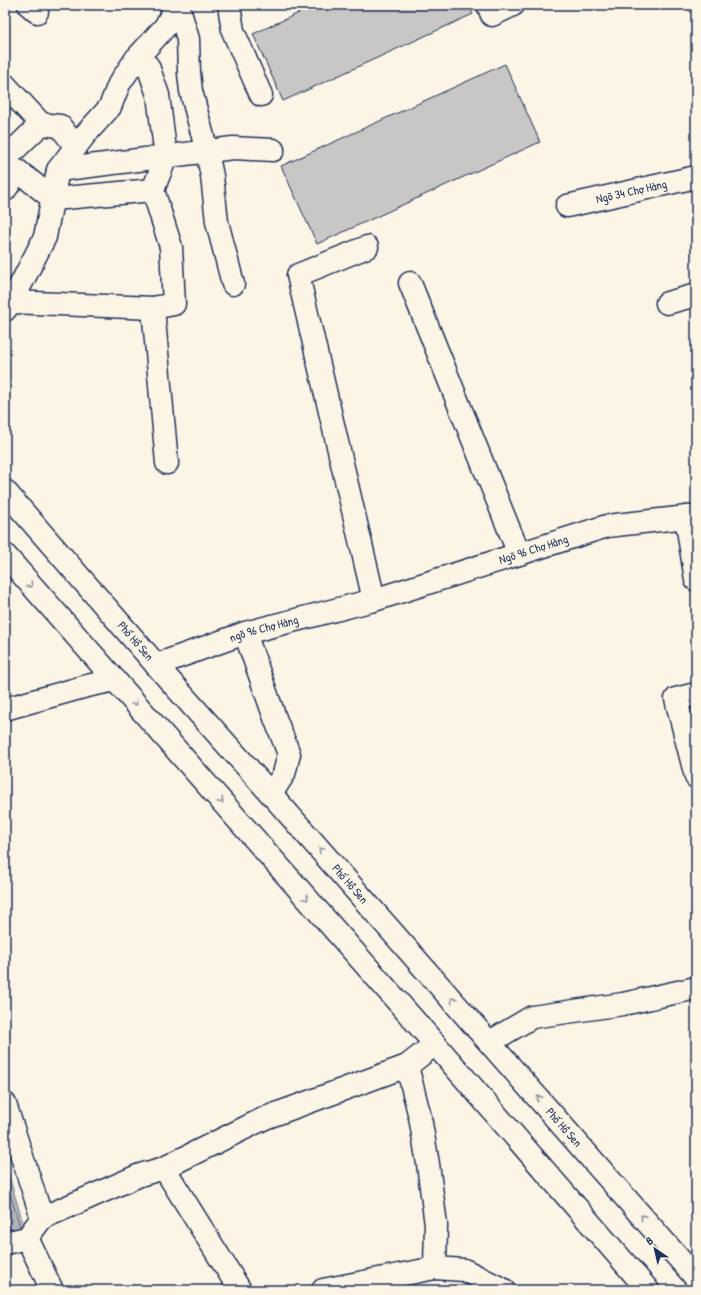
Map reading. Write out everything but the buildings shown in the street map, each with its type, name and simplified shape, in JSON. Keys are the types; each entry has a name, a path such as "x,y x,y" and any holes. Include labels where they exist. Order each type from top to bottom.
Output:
{"main road":[{"path":"229,5 233,32 261,95"},
{"path":"488,5 492,15 513,5"},
{"path":"136,59 148,66 158,95 166,157 153,190 171,247 174,304 153,308 8,306 44,237 58,170 110,107 119,84 136,59 165,27 172,8"},
{"path":"172,8 188,39 191,91 208,152 217,222 233,284"},
{"path":"5,86 41,124 60,126 76,147"},
{"path":"5,152 10,154 41,124"},
{"path":"58,170 233,148 273,150"},
{"path":"5,190 18,171 53,199 153,190"},
{"name":"Ngõ 34 Chợ Hàng","path":"567,206 696,177"},
{"path":"367,247 298,275 374,600"},
{"path":"410,283 519,554"},
{"path":"667,303 696,294"},
{"path":"153,308 166,463"},
{"name":"Phố Hồ Sen","path":"5,491 156,665 272,794 696,1278"},
{"path":"691,516 696,580"},
{"name":"Ngõ 96 Chợ Hàng","path":"374,600 607,526 691,516"},
{"path":"5,555 435,1044 648,1290"},
{"name":"ngõ 96 Chợ Hàng","path":"156,665 245,633 374,600"},
{"path":"245,633 274,718 289,754 284,774 272,794"},
{"path":"5,709 115,680"},
{"path":"696,694 676,699 696,777"},
{"path":"490,1042 532,1017 623,1004 696,988"},
{"path":"5,1244 27,1238 42,1218 140,1175 164,1168 265,1118 408,1066 435,1044"},
{"path":"408,1066 420,1117 428,1164 436,1225 435,1268"},
{"path":"5,1104 42,1218"},
{"path":"164,1168 240,1290"},
{"path":"27,1238 52,1290"},
{"path":"331,1289 435,1268 464,1270 504,1290"}],"water":[{"path":"5,1163 28,1239 5,1249"}]}
